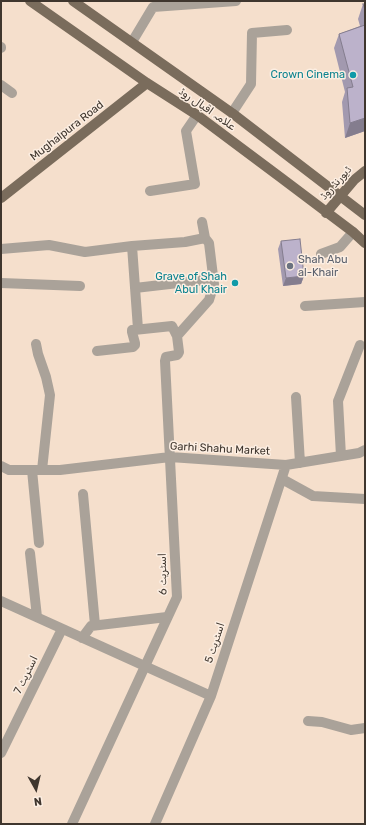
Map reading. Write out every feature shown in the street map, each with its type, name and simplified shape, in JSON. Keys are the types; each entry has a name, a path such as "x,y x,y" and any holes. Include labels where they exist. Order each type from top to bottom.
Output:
{"main road":[{"name":"علامہ اقبال روڈ","path":"30,1 147,83 197,115 365,243"},
{"name":"علامہ اقبال روڈ","path":"73,1 232,113 365,216"},
{"name":"Mughalpura Road","path":"1,198 147,83"},
{"name":"ڈیورنڈ روڈ","path":"326,212 354,180 365,171"}],"street":[{"path":"132,42 153,7 236,1"},
{"path":"232,113 251,84 252,33 287,30"},
{"path":"1,85 12,94"},
{"path":"150,191 195,184 186,131 197,115"},
{"path":"97,351 135,345 132,330 172,326 177,336 209,300 214,284 209,243 206,238 202,222"},
{"path":"321,254 340,247 352,232"},
{"path":"1,249 49,245 85,252 132,246 185,242 206,238"},
{"path":"132,246 138,329"},
{"path":"135,288 213,280"},
{"path":"1,283 80,286"},
{"path":"304,306 365,302"},
{"name":"اسٹریٹ 6","path":"72,824 177,597 165,361 166,357 177,355 179,352 177,336"},
{"path":"36,344 50,395 42,470"},
{"path":"341,456 338,401 360,345"},
{"path":"296,397 300,463"},
{"name":"Garhi Shahu Market","path":"1,466 10,470 60,470 170,457 286,465 359,453 365,450"},
{"name":"اسٹریٹ 5","path":"155,824 211,696 286,465"},
{"path":"32,470 39,543"},
{"path":"282,479 313,496 365,499"},
{"path":"83,494 95,625"},
{"path":"30,553 37,617"},
{"path":"1,601 211,696"},
{"path":"82,638 91,626 95,625 167,617"},
{"name":"اسٹریٹ 7","path":"1,753 62,629"},
{"path":"308,721 322,722 351,730 365,728"}],"building":[{"name":"Crown Cinema","path":"365,25 365,118 350,123 347,88 353,87 339,34"},
{"name":"Shah Abu al-Khair","path":"300,239 304,276 286,278 281,241"}],"place":[{"name":"Crown Cinema","path":"353,75"},
{"name":"Shah Abu al-Khair","path":"290,266"},
{"name":"Grave of Shah Abul Khair","path":"235,283"}]}
